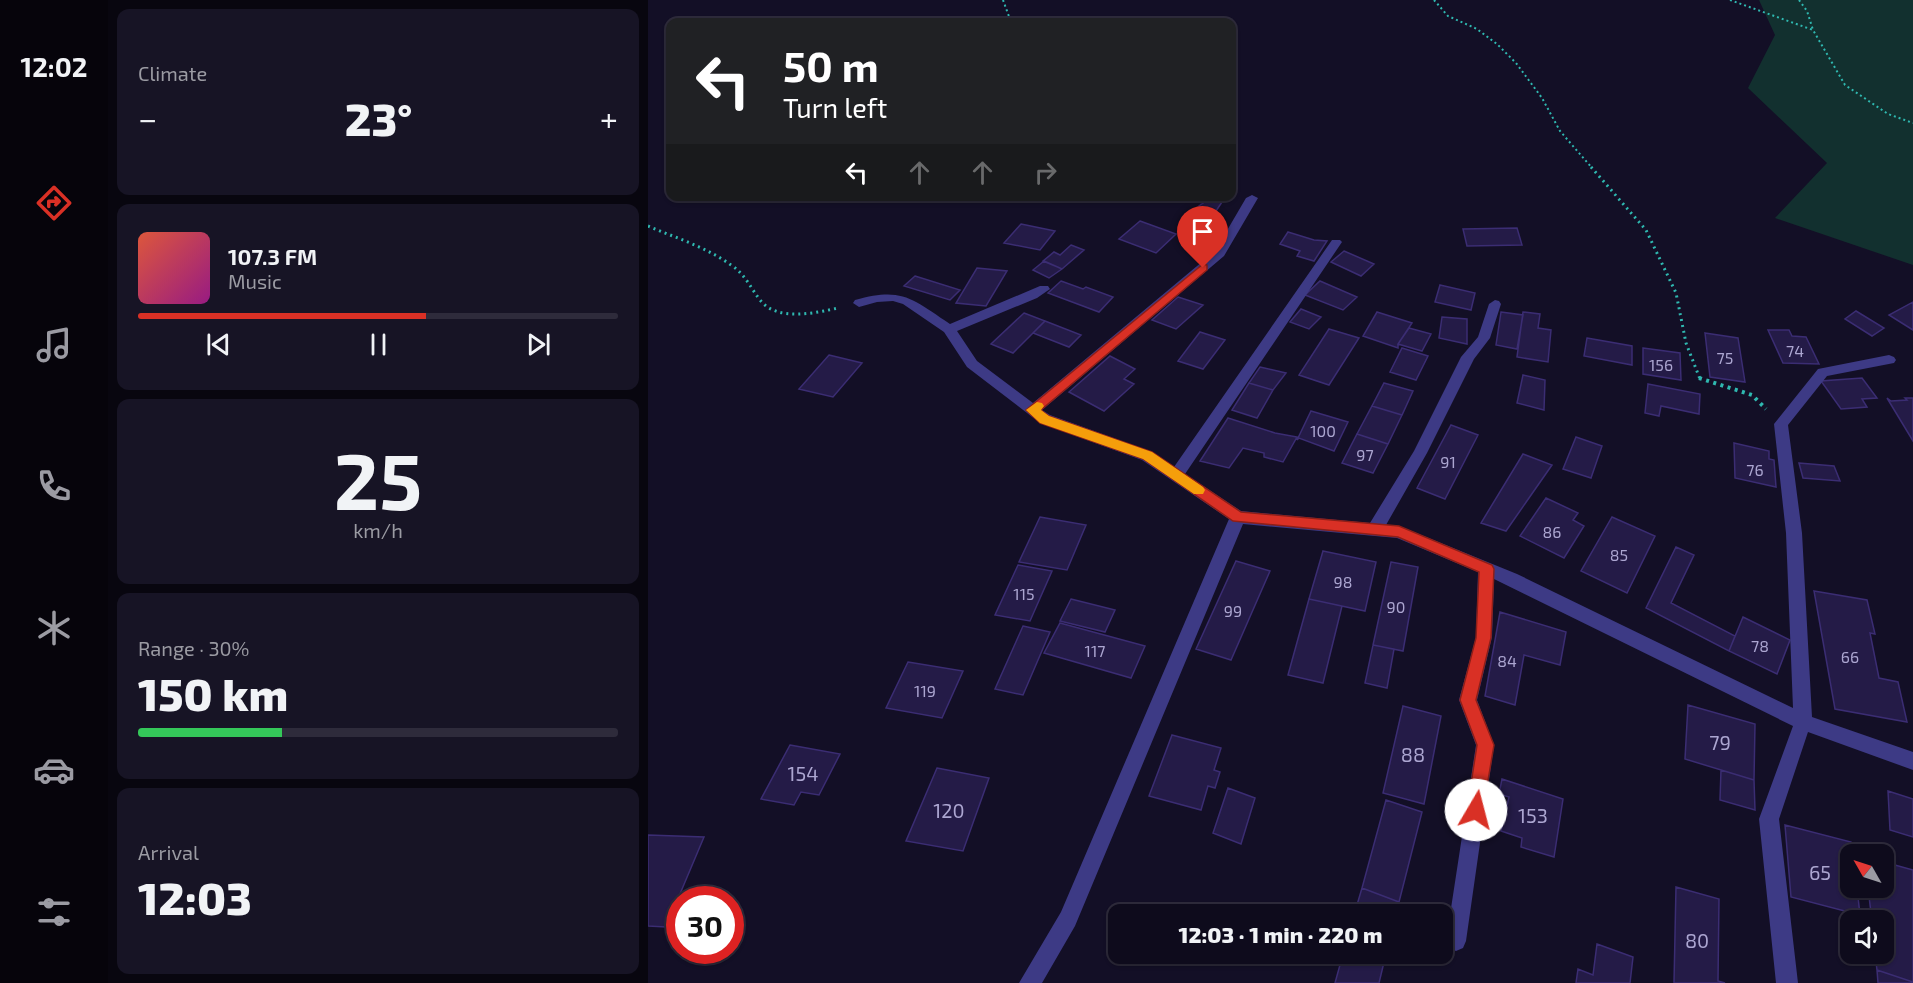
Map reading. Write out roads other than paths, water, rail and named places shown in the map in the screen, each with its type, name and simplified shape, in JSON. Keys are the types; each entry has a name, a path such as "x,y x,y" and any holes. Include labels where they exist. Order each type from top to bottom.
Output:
{"street":[{"path":"1033,410 1220,253 1252,198"},
{"path":"1176,475 1336,242"},
{"path":"949,329 987,312 1028,299 1044,289"},
{"path":"860,303 893,297 907,301 949,329 972,364 1045,419 1147,456 1238,517 1399,532 1486,569 1803,722 1913,761"},
{"path":"1375,530 1420,453 1468,357 1484,338 1495,304"},
{"path":"1787,983 1769,819 1803,722 1794,533 1781,424 1823,372 1890,360"},
{"path":"1030,983 1068,919 1238,517"},
{"path":"1456,940 1485,745 1468,700 1484,638 1486,569"}]}
